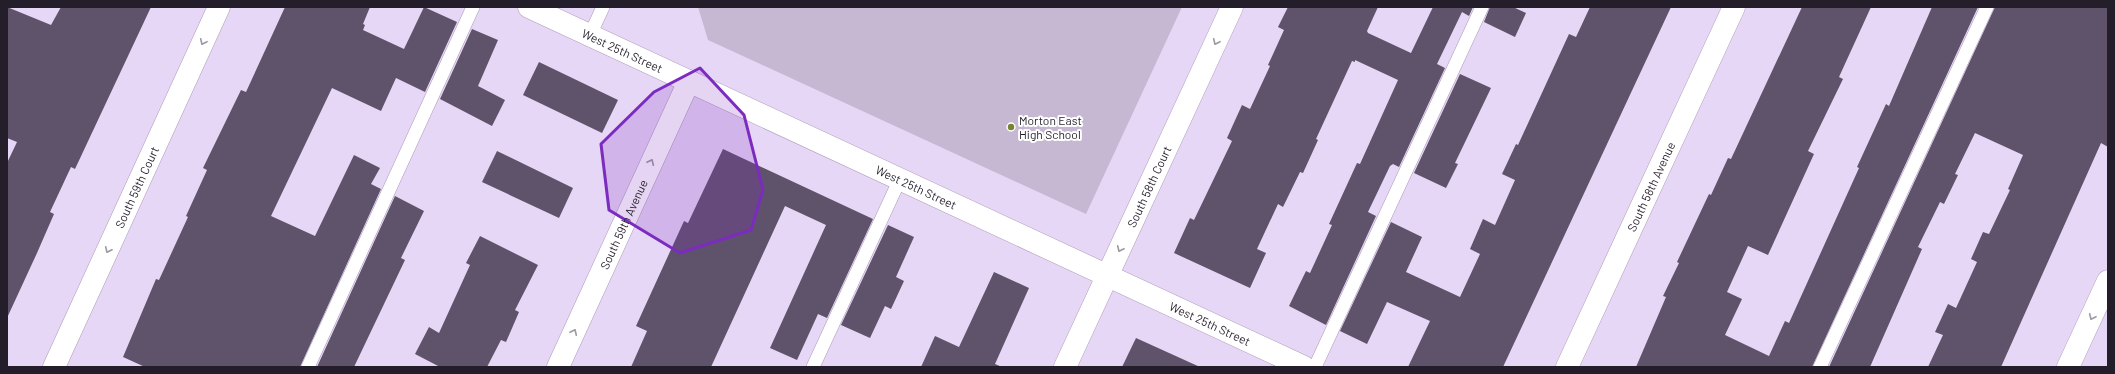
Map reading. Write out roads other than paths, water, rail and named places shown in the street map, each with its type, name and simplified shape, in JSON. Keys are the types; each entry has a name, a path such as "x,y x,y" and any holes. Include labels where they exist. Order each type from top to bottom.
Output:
{"street":[{"name":"South 59th Court","path":"54,367 219,7"},
{"name":"West 25th Street","path":"529,7 1304,367"},
{"name":"South 58th Court","path":"1065,367 1232,7"},
{"name":"South 58th Avenue","path":"1567,367 1734,7"},
{"name":"South 59th Avenue","path":"558,367 689,81"},
{"path":"2068,367 2108,281"}],"lane":[{"path":"308,367 473,7"},
{"path":"590,35 603,7"},
{"path":"1315,367 1482,7"},
{"path":"1820,367 1987,7"},
{"path":"813,367 900,179"}],"place":[{"name":"Morton East High School","path":"1011,127"}]}
